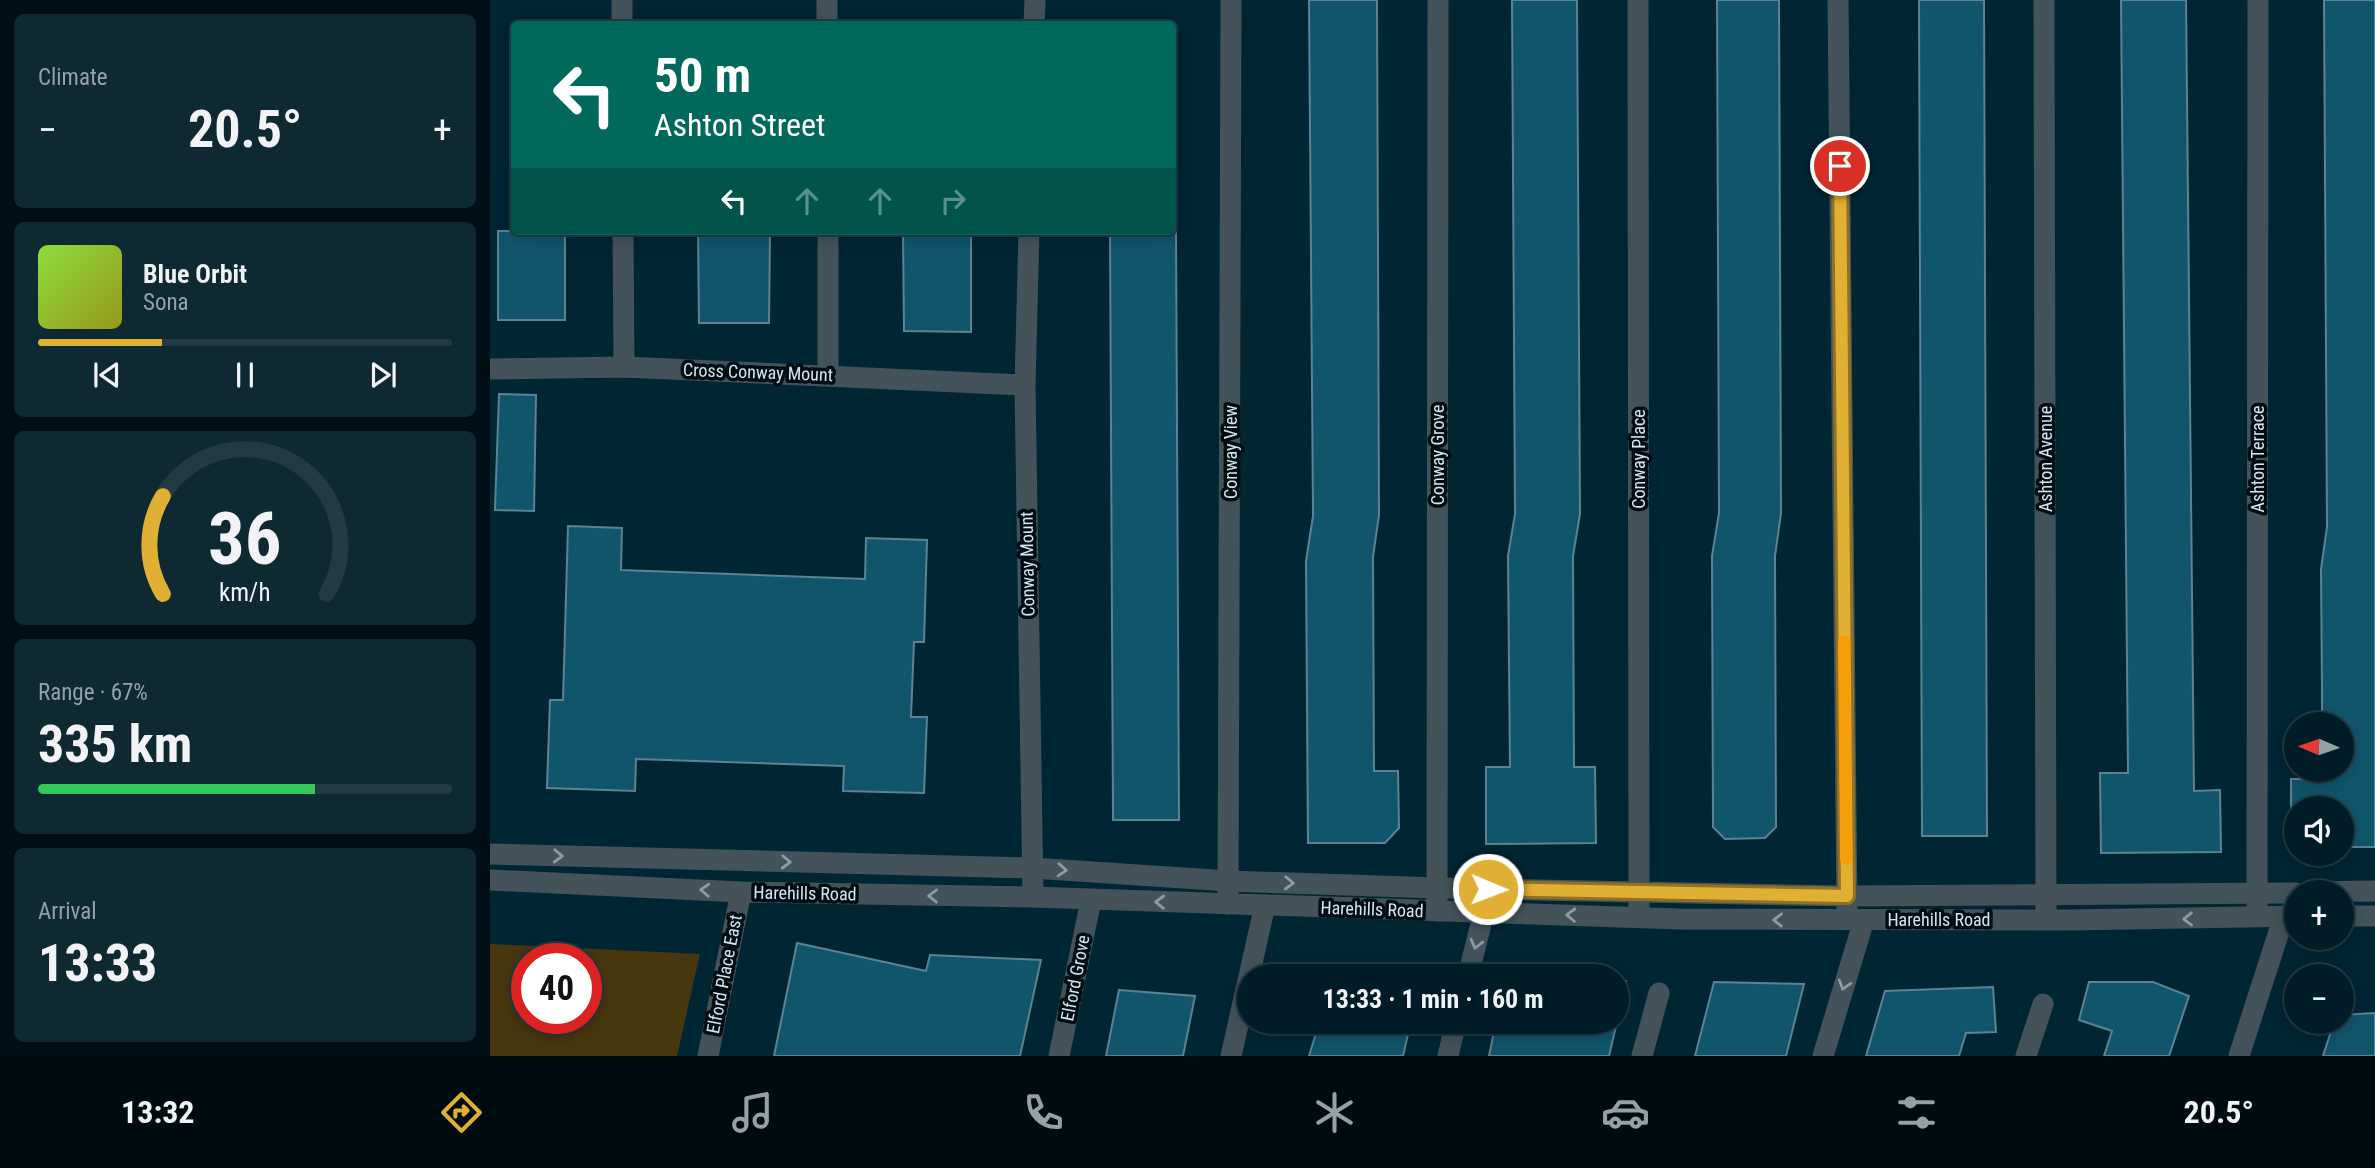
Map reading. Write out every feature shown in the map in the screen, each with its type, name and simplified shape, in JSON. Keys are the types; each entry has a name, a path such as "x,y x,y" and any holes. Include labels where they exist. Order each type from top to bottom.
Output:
{"street":[{"path":"622,0 622,21"},
{"path":"827,0 827,21"},
{"path":"1034,21 1035,0"},
{"name":"Conway View","path":"1228,904 1231,0"},
{"name":"Conway Grove","path":"1437,911 1438,0"},
{"name":"Conway Place","path":"1638,0 1639,917"},
{"path":"1823,1056 1856,920 1847,896 1839,0"},
{"name":"Ashton Avenue","path":"2043,0 2046,918"},
{"name":"Ashton Terrace","path":"2256,918 2258,0"},
{"path":"623,235 624,367"},
{"path":"828,235 828,374"},
{"name":"Conway Mount","path":"1029,235 1025,384 1033,897"},
{"name":"Cross Conway Mount","path":"490,369 624,367 1025,384"},
{"name":"Harehills Road","path":"490,854 1032,868 1228,881 1437,888 1847,896 2284,893"},
{"name":"Harehills Road","path":"490,880 740,892 1033,897 1639,917 1856,920 2284,916"},
{"path":"2354,891 2375,891"},
{"name":"Elford Place East","path":"708,1056 740,892"},
{"name":"Elford Grove","path":"1059,1056 1091,900"},
{"path":"1231,1056 1265,905"},
{"path":"1471,964 1484,912"},
{"path":"2354,916 2375,916"},
{"path":"2239,1056 2284,932"},
{"path":"1642,1056 1659,993"},
{"path":"2026,1056 2043,1004"},
{"path":"1448,1056 1454,1034"}],"shaded area":[{"path":"490,944 511,945 511,1034 602,1034 602,949 700,954 677,1056 490,1056"}],"building":[{"path":"1309,0 1377,0 1379,515 1373,557 1374,771 1398,771 1399,828 1385,843 1308,843 1306,561 1313,516"},
{"path":"1512,0 1577,0 1580,514 1573,556 1574,767 1595,767 1596,843 1486,844 1486,767 1510,767 1508,556 1515,514"},
{"path":"1717,0 1779,0 1781,513 1775,556 1776,827 1765,838 1725,839 1713,827 1712,556 1719,513"},
{"path":"1919,0 1984,0 1987,836 1922,836"},
{"path":"2121,0 2186,0 2194,791 2220,790 2221,852 2101,853 2100,773 2128,773"},
{"path":"2324,0 2375,0 2375,847 2354,847 2354,796 2291,796 2291,782 2354,782 2354,712 2322,712 2321,569 2327,527"},
{"path":"498,231 511,231 511,235 565,235 565,320 498,320"},
{"path":"1176,231 1179,820 1113,820 1110,235 1176,235"},
{"path":"698,235 770,235 769,323 699,323"},
{"path":"903,235 971,235 971,332 904,331"},
{"path":"499,394 536,395 534,511 495,510"},
{"path":"568,526 622,528 621,570 865,579 866,538 927,540 924,642 914,642 911,717 927,717 924,793 843,791 844,766 636,759 635,791 547,788 550,700 563,700"},
{"path":"797,943 926,971 930,955 1041,960 1020,1056 774,1056"},
{"path":"1714,982 1804,984 1786,1056 1695,1056"},
{"path":"2089,982 2153,982 2189,996 2169,1056 2104,1056 2112,1031 2079,1020"},
{"path":"1993,987 1996,1032 1966,1033 1959,1056 1866,1056 1885,991"},
{"path":"1119,990 1195,996 1183,1056 1106,1056"},
{"path":"2375,1013 2375,1056 2323,1056 2330,1034 2354,1034 2354,1014"},
{"path":"1316,1034 1408,1034 1403,1056 1309,1056"},
{"path":"1494,1034 1614,1034 1609,1056 1489,1056"}],"slow traffic":[{"path":"1844,641 1846,859"}],"route":[{"path":"1488,889 1847,896 1840,166"}]}
